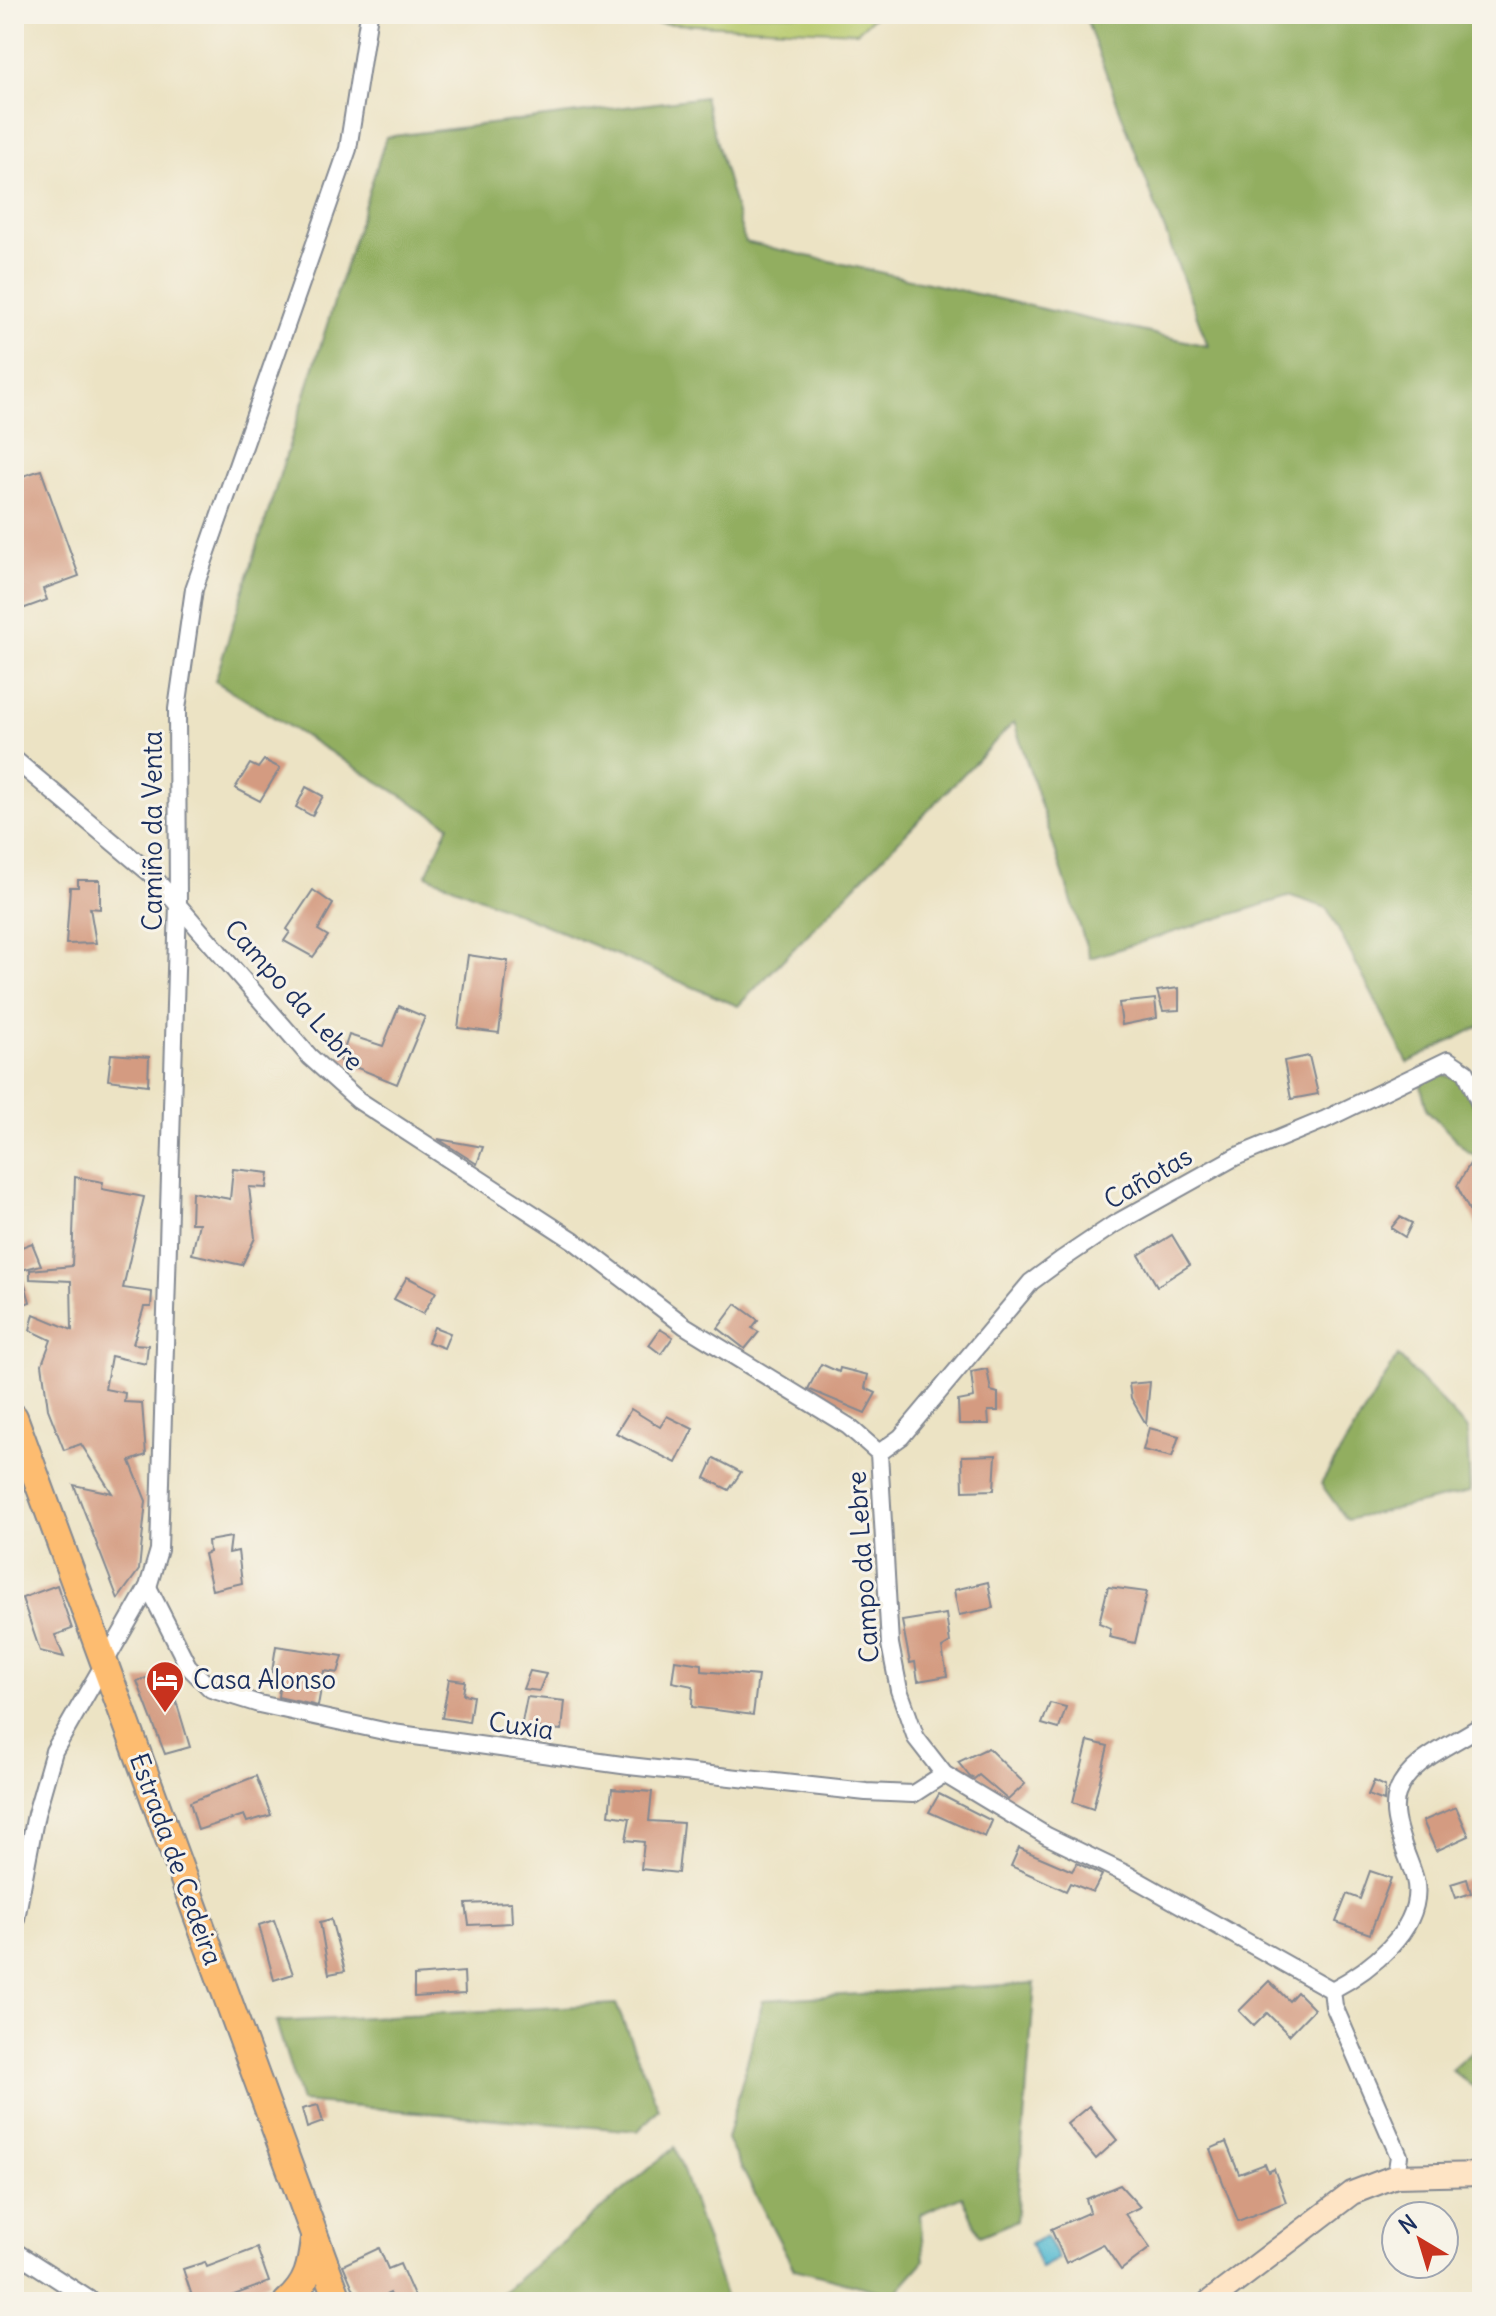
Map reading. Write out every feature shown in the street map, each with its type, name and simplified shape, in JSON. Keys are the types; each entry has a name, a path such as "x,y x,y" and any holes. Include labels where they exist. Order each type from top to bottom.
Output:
{"main road":[{"name":"Estrada de Cedeira","path":"14,1417 336,2295"},
{"path":"1209,2302 1352,2193 1396,2176 1482,2174"},
{"path":"287,2302 302,2289 310,2270 314,2236"},
{"path":"301,2302 336,2295"}],"street":[{"name":"Camiño da Venta","path":"14,1929 36,1814 54,1751 68,1720 105,1665 148,1587 159,1550 178,903 177,709 194,589 348,149 369,14"},
{"name":"Campo da Lebre","path":"14,759 123,849 178,903 310,1057 358,1100 573,1240 685,1326 848,1426 879,1453 890,1644 899,1690 916,1738 944,1774 1047,1836 1128,1875 1332,1990"},
{"name":"Cañotas","path":"879,1453 901,1437 1031,1282 1113,1225 1235,1157 1324,1120 1448,1060 1466,1072 1482,1109"},
{"name":"Cuxia","path":"148,1587 188,1666 211,1689 259,1704 393,1733 629,1766 851,1790 913,1794 944,1774"},
{"path":"1396,2176 1399,2156 1334,2006 1332,1990 1352,1980 1392,1944 1412,1917 1416,1885 1395,1820 1396,1795 1421,1763 1482,1725"},
{"path":"15,2252 93,2302"}],"green space":[{"path":"448,14 877,14 857,32"},
{"path":"1084,14 1482,14 1482,1025 1408,1063 1327,908 1291,896 1090,958 1014,722 738,1006 426,875 449,825 215,681 386,137 704,97 745,242 1208,346"},
{"path":"1442,1074 1463,1081 1482,1124 1482,1159 1467,1151 1427,1110 1420,1082"},
{"path":"1398,1356 1467,1429 1470,1492 1347,1520 1321,1484"},
{"path":"1035,1983 1016,2221 980,2236 962,2196 920,2214 924,2261 894,2295 794,2269 727,2140 763,2000"},
{"path":"616,2004 659,2109 638,2131 301,2102 276,2022"},
{"path":"1482,2043 1482,2094 1451,2070"},
{"path":"675,2147 727,2302 491,2302"}],"water":[{"path":"1046,2236 1058,2259 1041,2268 1030,2244"}],"building":[{"path":"41,470 79,576 43,589 47,600 14,612 14,479"},
{"path":"264,760 280,768 260,801 235,788 250,764 258,768"},
{"path":"306,787 323,796 312,816 296,807"},
{"path":"78,880 100,880 100,909 90,908 96,943 66,944 70,887 78,887"},
{"path":"313,890 333,904 318,930 328,936 313,957 284,941 290,932 287,929"},
{"path":"468,955 508,961 499,1033 458,1028"},
{"path":"1179,988 1179,1010 1163,1011 1157,991"},
{"path":"1155,999 1157,1018 1122,1025 1119,1003"},
{"path":"399,1006 425,1017 397,1084 340,1061 349,1035 383,1046"},
{"path":"111,1054 149,1057 148,1085 108,1080"},
{"path":"1309,1056 1318,1094 1291,1099 1284,1061"},
{"path":"438,1139 483,1147 477,1164"},
{"path":"1471,1162 1482,1176 1482,1236 1457,1186"},
{"path":"233,1169 269,1173 267,1188 249,1187 255,1238 242,1265 192,1254 199,1223 191,1223 192,1192 230,1199"},
{"path":"75,1177 103,1182 102,1189 144,1197 123,1288 152,1292 151,1307 144,1307 133,1344 148,1345 146,1364 111,1356 105,1389 125,1393 124,1402 142,1403 146,1455 130,1461 146,1501 139,1570 118,1599 74,1485 112,1493 81,1444 64,1450 48,1409 42,1364 51,1340 30,1330 34,1314 72,1330 71,1281 30,1279 30,1270 72,1266"},
{"path":"1400,1217 1412,1223 1405,1237 1391,1228"},
{"path":"1172,1235 1190,1265 1157,1286 1139,1255"},
{"path":"32,1243 41,1265 21,1270 30,1302 14,1308 14,1250"},
{"path":"407,1277 436,1292 423,1314 394,1299"},
{"path":"736,1304 758,1320 752,1328 759,1332 745,1349 718,1328"},
{"path":"434,1327 450,1333 444,1348 428,1342"},
{"path":"660,1329 673,1337 661,1354 649,1345"},
{"path":"821,1364 839,1372 840,1368 868,1375 865,1388 876,1393 865,1413 808,1389"},
{"path":"987,1369 991,1391 998,1393 998,1411 988,1411 989,1424 959,1424 958,1401 974,1398 971,1372"},
{"path":"1150,1382 1146,1424 1131,1398 1129,1384"},
{"path":"631,1409 660,1427 667,1416 693,1429 676,1463 616,1433"},
{"path":"1149,1428 1179,1436 1172,1457 1143,1450"},
{"path":"996,1455 994,1490 963,1491 962,1456"},
{"path":"714,1458 741,1472 729,1490 705,1478"},
{"path":"231,1537 229,1553 238,1551 242,1583 212,1590 204,1554 209,1552 208,1541"},
{"path":"988,1582 993,1608 959,1615 954,1590"},
{"path":"57,1585 72,1629 55,1635 64,1657 40,1651 22,1598"},
{"path":"1108,1587 1147,1592 1135,1643 1109,1637 1111,1628 1099,1623"},
{"path":"946,1614 950,1643 942,1648 947,1676 918,1681 915,1662 910,1663 902,1621"},
{"path":"276,1646 343,1656 338,1673 324,1671 318,1706 278,1697 281,1675 272,1672"},
{"path":"675,1660 702,1664 702,1671 758,1676 753,1715 692,1707 693,1686 672,1682"},
{"name":"Casa Alonso","path":"167,1671 190,1747 165,1754 137,1681"},
{"path":"530,1671 546,1674 539,1691 523,1689"},
{"path":"449,1679 465,1681 463,1694 473,1696 469,1722 442,1718"},
{"path":"527,1697 565,1701 562,1730 521,1727"},
{"path":"1050,1703 1066,1707 1059,1729 1042,1724"},
{"path":"1088,1741 1108,1746 1093,1809 1073,1802"},
{"path":"988,1748 1025,1784 1008,1800 979,1775 974,1779 970,1777 958,1762"},
{"path":"256,1776 271,1815 247,1822 244,1815 198,1830 190,1802"},
{"path":"1374,1781 1385,1786 1384,1801 1368,1795"},
{"path":"612,1789 652,1792 649,1821 683,1823 678,1873 641,1869 644,1842 626,1840 630,1818 609,1815"},
{"path":"939,1794 992,1821 985,1837 929,1812"},
{"path":"1456,1807 1469,1836 1436,1851 1423,1821"},
{"path":"1019,1848 1072,1871 1077,1863 1102,1875 1093,1892 1070,1883 1066,1891 1011,1866"},
{"path":"1370,1871 1391,1878 1370,1934 1336,1922 1347,1894 1360,1899"},
{"path":"1467,1879 1471,1893 1456,1898 1451,1884"},
{"path":"511,1902 512,1923 469,1925 466,1904"},
{"path":"331,1919 345,1971 329,1974 320,1922"},
{"path":"274,1920 293,1974 274,1980 259,1925"},
{"path":"464,1972 465,1994 414,1997 414,1976"},
{"path":"1269,1981 1289,2001 1297,1992 1314,2009 1289,2035 1267,2013 1254,2026 1239,2011"},
{"path":"318,2105 323,2122 307,2128 302,2109"},
{"path":"1089,2106 1117,2140 1096,2159 1067,2124"},
{"path":"1226,2142 1239,2174 1265,2164 1268,2172 1274,2169 1286,2202 1238,2221 1210,2149"},
{"path":"1120,2185 1140,2207 1125,2214 1150,2248 1121,2270 1103,2244 1066,2263 1051,2229 1090,2212 1086,2199"},
{"path":"257,2248 269,2282 215,2302 194,2302 183,2269 205,2262 207,2267"},
{"path":"379,2248 388,2269 400,2264 415,2298 394,2302 390,2293 371,2302 359,2302 343,2265"}],"place":[{"name":"Casa Alonso","path":"165,1714"}]}
